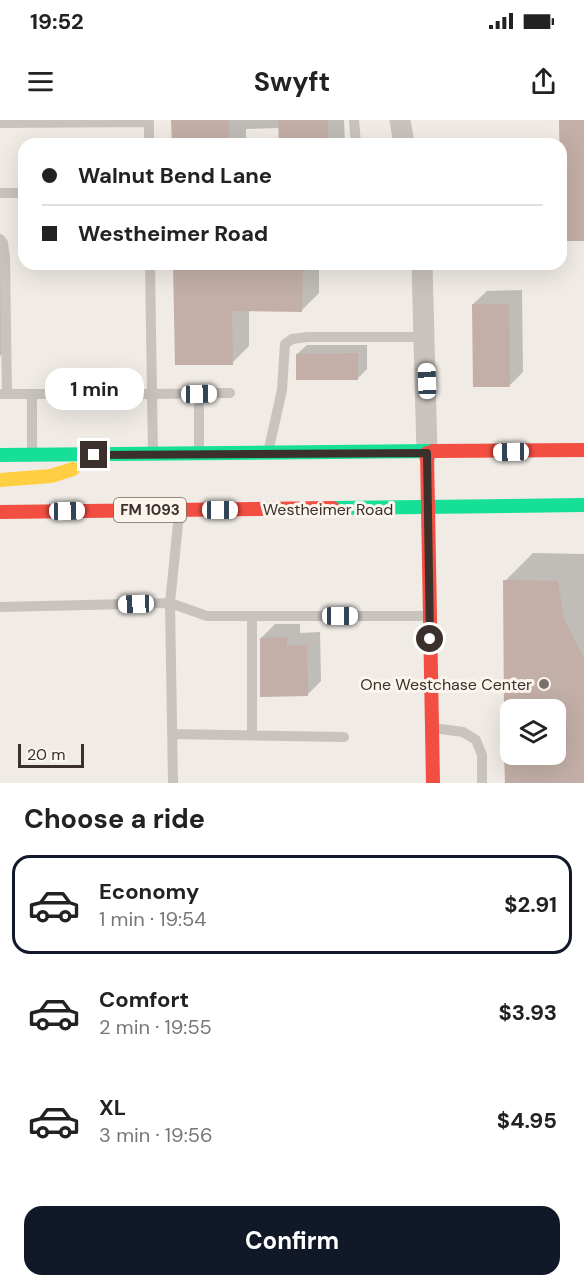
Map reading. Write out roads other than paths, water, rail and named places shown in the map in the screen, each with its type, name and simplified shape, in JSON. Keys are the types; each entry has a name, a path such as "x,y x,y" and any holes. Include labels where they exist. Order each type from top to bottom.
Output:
{"main road":[{"path":"0,455 584,450"},
{"path":"427,453 433,783"},
{"path":"0,480 51,476 115,455"},
{"name":"Westheimer Road","path":"0,512 584,505"}],"street":[{"path":"400,120 403,138"},
{"path":"422,270 427,453"}],"lane":[{"path":"354,120 356,138"},
{"path":"0,123 149,122 149,138"},
{"path":"0,193 18,193"},
{"path":"0,239 5,257 3,394 230,393"},
{"path":"150,270 153,455"},
{"path":"267,454 280,408 285,344 292,339 308,337 425,338"},
{"path":"32,394 32,455"},
{"path":"199,394 200,455"},
{"path":"173,783 170,603 180,510"},
{"path":"0,607 170,603 207,616 429,616"},
{"path":"252,616 252,735"},
{"path":"432,728 463,732 477,740 482,755 482,783"},
{"path":"172,734 344,737"}],"place":[{"name":"One Westchase Center","path":"544,684"}]}
